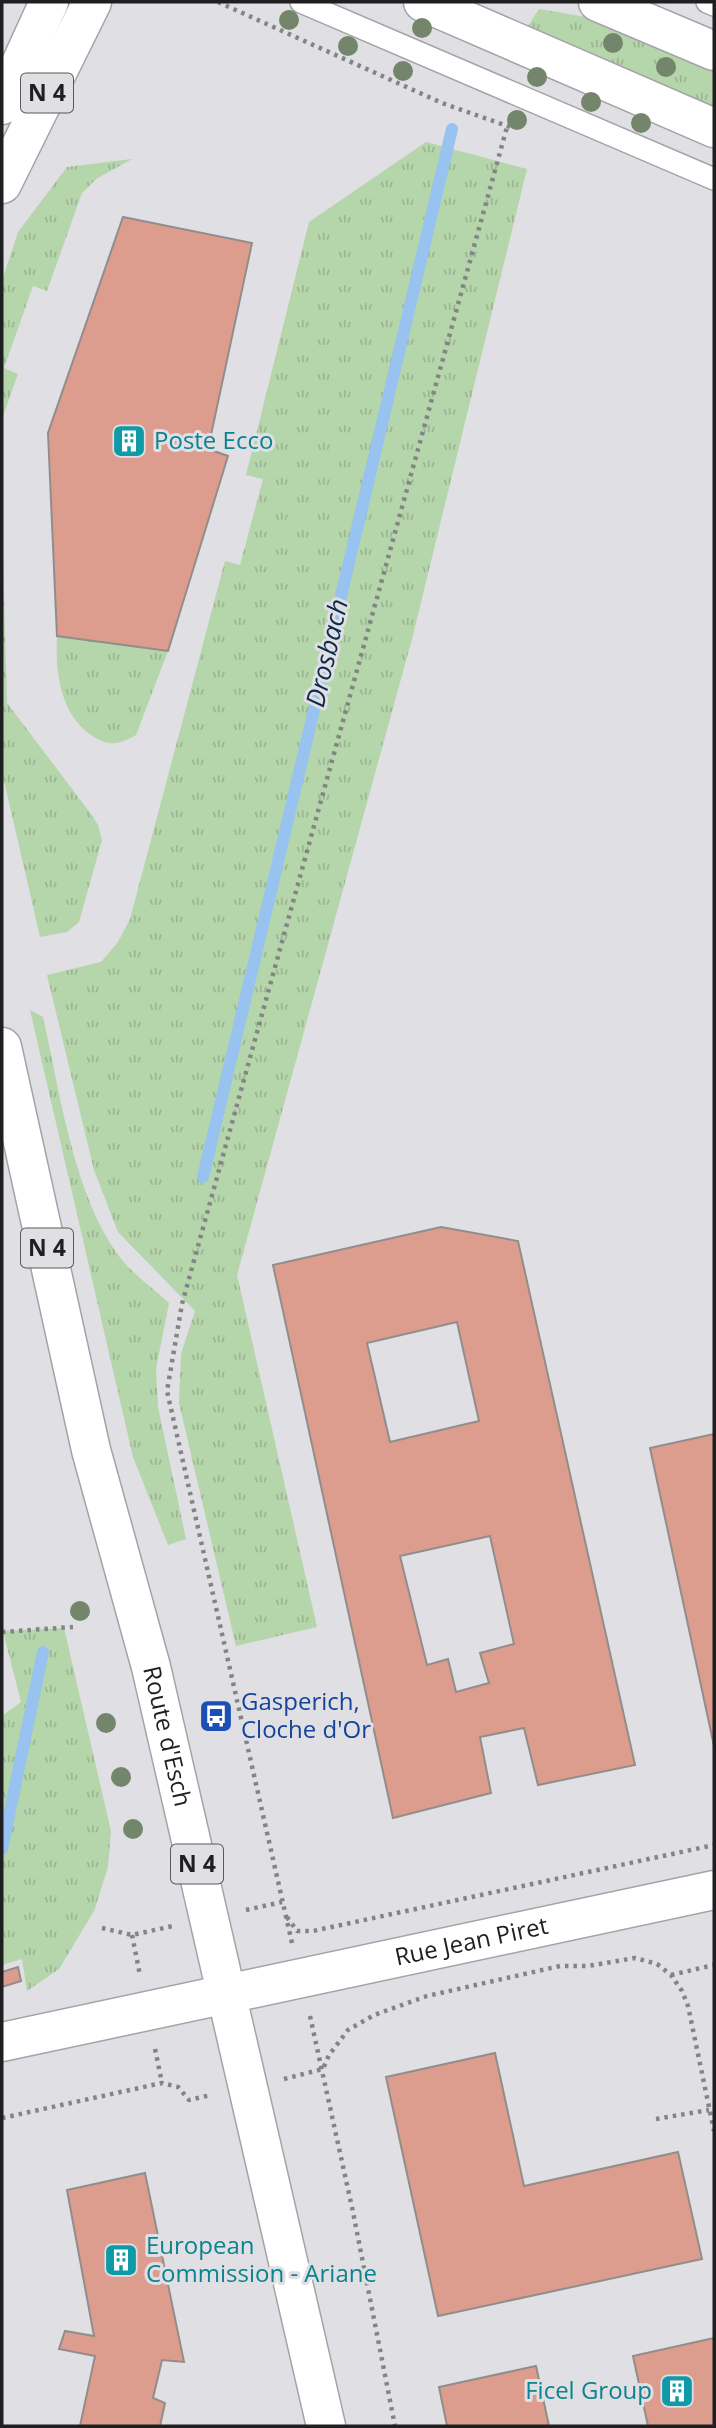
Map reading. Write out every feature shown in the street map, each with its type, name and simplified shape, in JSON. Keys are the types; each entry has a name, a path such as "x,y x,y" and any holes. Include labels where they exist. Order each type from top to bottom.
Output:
{"main road":[{"name":"N 4","path":"2,105 49,2"},
{"name":"N 4","path":"2,184 92,2"},
{"path":"423,2 714,128"},
{"path":"598,2 714,51"},
{"name":"Route d'Esch","path":"2,1047 91,1450 151,1667 326,2426"},
{"name":"Rue Jean Piret","path":"2,2042 301,1978 713,1896"}],"lane":[{"path":"301,2 714,179"},
{"path":"708,2 714,5"}],"path":[{"path":"218,2 442,103 507,127 182,1304 167,1391 282,1902 323,2069 395,2426"},
{"path":"2,1632 73,1627"},
{"path":"282,1902 287,1917 297,1931 313,1931 714,1846"},
{"path":"102,1928 132,1935"},
{"path":"323,2069 329,2055 348,2030 374,2015 427,1996 560,1966 588,1966 635,1958 657,1964 671,1975 682,1991 688,2006 714,2131"},
{"path":"671,1975 714,1965"},
{"path":"2,2118 162,2083 178,2087 189,2100 323,2069"},
{"path":"656,2119 709,2109"}],"green space":[{"path":"539,9 609,24 714,70 714,107 528,26"},
{"path":"426,142 527,169 412,639 237,1275 317,1627 236,1646 179,1403 181,1354 195,1311 118,1232 94,1170 47,975 101,962 118,942 130,919 225,561 240,565 263,479 246,475 309,222"},
{"path":"132,159 96,179 82,193 47,291 33,286 4,368 18,374 2,419 2,281 18,232 67,167"},
{"path":"2,521 7,703 91,814 98,825 102,840 79,922 67,932 40,937 2,772"},
{"path":"57,636 168,651 136,735 119,743 108,743 91,735 72,716 59,677"},
{"path":"30,1010 43,1017 71,1144 92,1207 122,1260 169,1303 156,1369 158,1407 186,1539 168,1545 133,1457"},
{"path":"64,1628 111,1831 108,1867 94,1911 59,1969 27,1991 22,1959 2,1965 2,1716 21,1702 3,1631"}],"building":[{"name":"Poste Ecco","path":"123,217 252,243 208,449 228,456 168,651 57,636 48,433"},
{"path":"441,1227 518,1241 635,1765 538,1785 524,1728 480,1737 491,1793 393,1818 273,1265","holes":["457,1322 479,1421 390,1442 367,1343","490,1536 514,1644 480,1653 489,1683 456,1692 448,1659 427,1665 400,1556"]},
{"path":"714,1434 714,1746 650,1448"},
{"path":"18,1967 21,1981 2,1987 2,1972"},
{"path":"495,2053 524,2186 678,2152 702,2259 438,2316 386,2077"},
{"name":"European Commission - Ariane","path":"145,2173 184,2362 162,2360 153,2398 165,2403 160,2426 80,2426 95,2356 59,2349 65,2331 94,2336 67,2190"},
{"name":"Ficel Group","path":"714,2338 714,2426 648,2426 633,2356"},
{"path":"536,2366 549,2426 447,2426 439,2387"}],"waterway":[{"name":"Drosbach","path":"203,1177 452,129"},
{"name":"Drosbach","path":"2,1849 43,1652"}],"place":[{"name":"Poste Ecco","path":"129,441"},
{"name":"Gasperich, Cloche d'Or","path":"216,1716"},
{"name":"European Commission - Ariane","path":"121,2260"},
{"name":"Ficel Group","path":"677,2391"}]}
